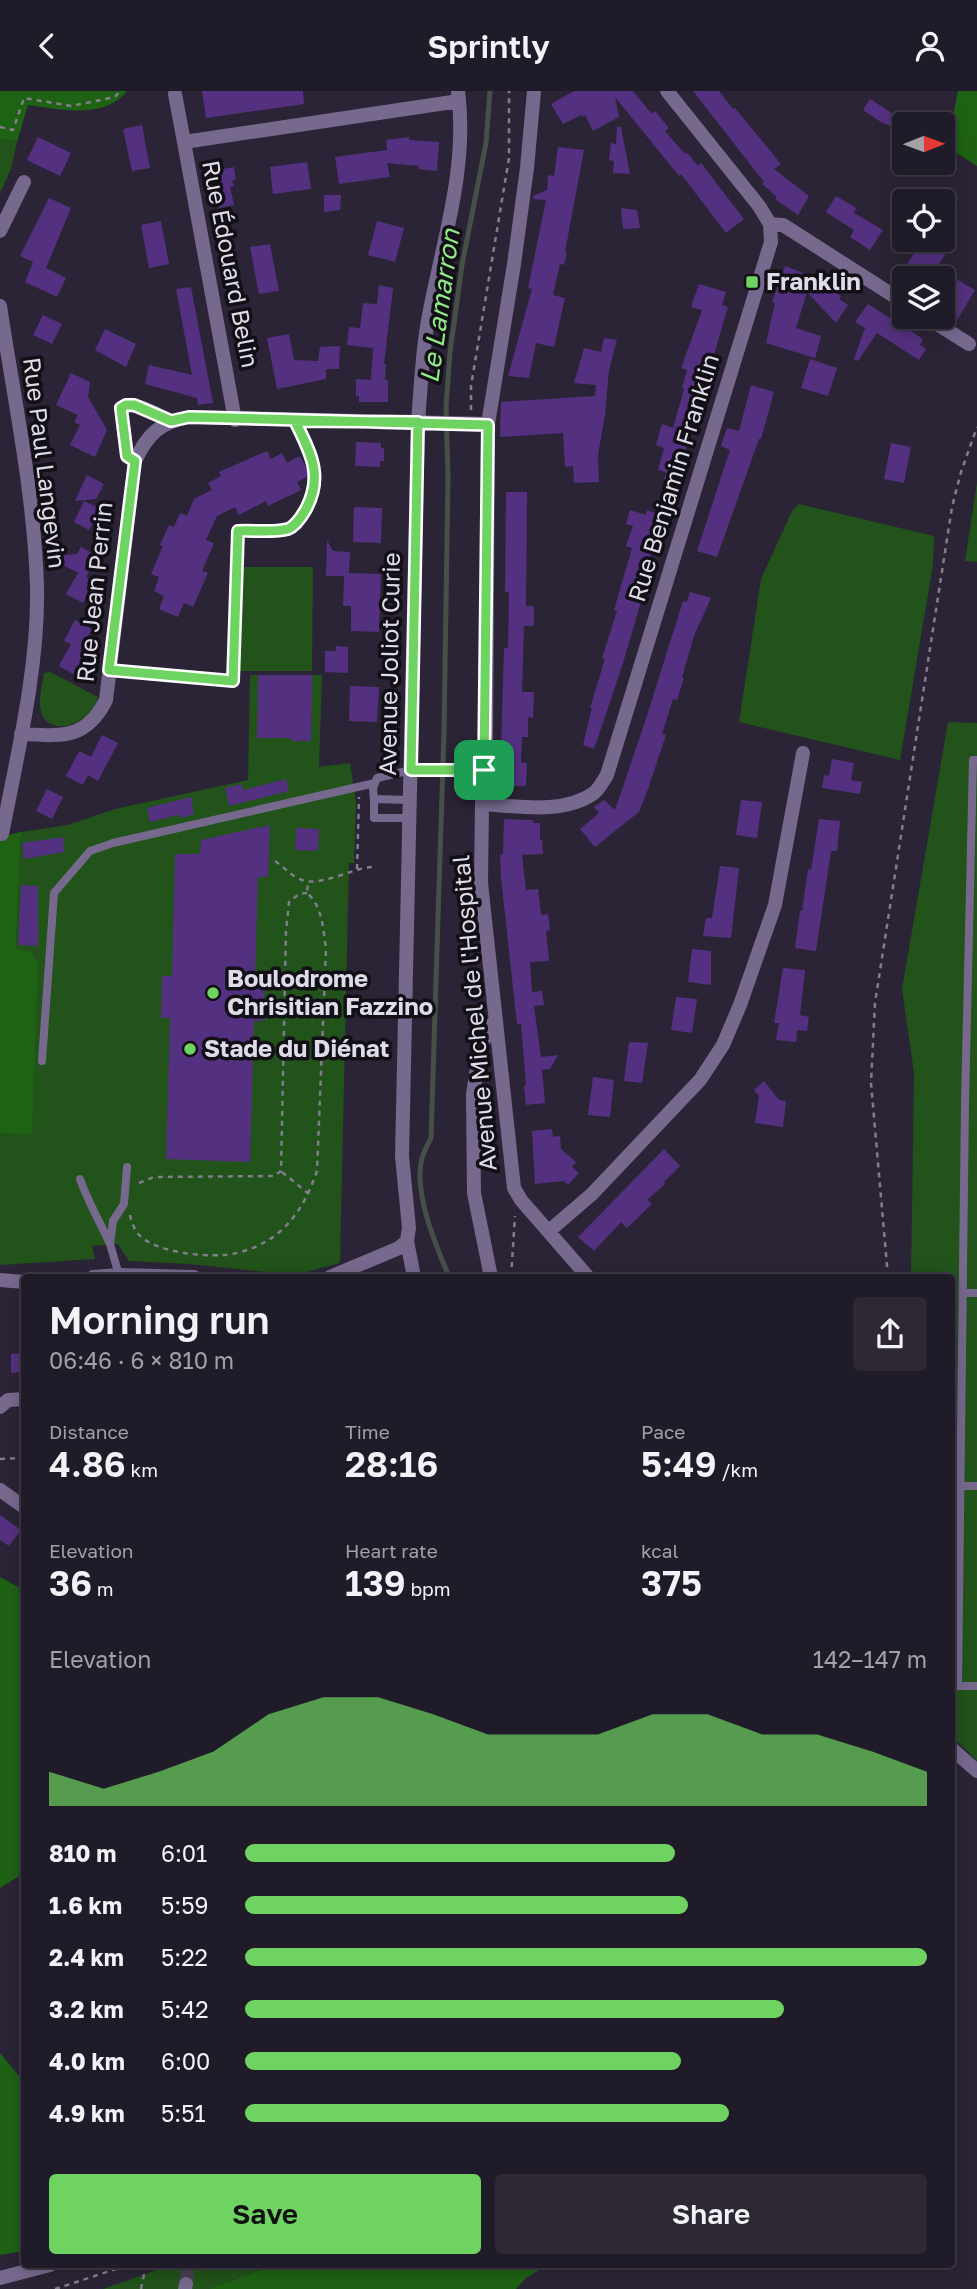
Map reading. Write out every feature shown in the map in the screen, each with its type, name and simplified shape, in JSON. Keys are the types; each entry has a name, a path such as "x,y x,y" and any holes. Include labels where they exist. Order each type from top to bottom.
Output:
{"street":[{"name":"Avenue Michel de l'Hospital","path":"534,91 514,264 488,425 486,744 481,883 514,1188 521,1200 585,1274"},
{"path":"667,91 759,206 770,224 783,225 892,295"},
{"path":"175,94 184,142"},
{"name":"Rue Édouard Belin","path":"236,420 184,142 458,96"},
{"name":"Avenue Joliot Curie","path":"413,1274 407,1241 409,1229 402,1156 418,422 423,345 457,189 461,154 458,96"},
{"path":"0,231 24,182"},
{"name":"Rue Benjamin Franklin","path":"482,804 550,807 576,803 596,792 607,775 771,242 770,224"},
{"name":"Rue Paul Langevin","path":"0,306 31,517 37,588 32,669 2,834"},
{"path":"945,329 969,344"},
{"path":"135,461 127,456 121,408 126,405 134,405 171,421 189,417 488,425"},
{"name":"Rue Jean Perrin","path":"21,734 71,734 86,728 99,715 106,700 135,461 153,432 171,421"},
{"path":"549,1231 592,1194 691,1090 723,1045 775,905 803,753"},
{"path":"411,770 428,770 455,764 484,770"},
{"path":"490,1274 474,1193 474,1095 480,1047 495,1020"},
{"path":"341,1274 399,1248 407,1241"},
{"path":"0,1280 21,1282"},
{"path":"0,1407 8,1400 21,1399"},
{"path":"0,1490 21,1505"},
{"path":"955,1752 977,1771"},
{"path":"0,2278 38,2268"}],"lane":[{"path":"977,760 973,760 973,935 965,1103 958,1686 977,1686"},
{"path":"410,818 374,818 373,789 377,778 411,770"},
{"path":"42,1061 54,893 90,851 113,843 375,783"},
{"path":"374,799 410,800"},
{"path":"965,1103 977,1103"},
{"path":"110,1244 113,1221 128,1196 127,1167"},
{"path":"80,1179 86,1198 97,1214 110,1244 119,1274"},
{"path":"963,1293 977,1293"},
{"path":"961,1486 977,1486"}],"path":[{"path":"0,127 13,130 24,98 71,106 115,97 120,91"},
{"path":"468,424 471,386 509,158 509,91"},
{"path":"109,670 233,681 238,531 289,529 300,520 313,496 315,471 310,452 295,421"},
{"path":"888,1274 871,1083 876,1003 953,507 961,472 977,427"},
{"path":"455,764 463,758 463,744 486,744"},
{"path":"275,861 298,879 308,882 346,874 361,867 372,867"},
{"path":"307,893 308,882"},
{"path":"307,893 315,900 321,917 326,949 317,1171 309,1194 296,1216 264,1243 225,1255 202,1255 160,1247 136,1232 130,1215 128,1196 139,1184 154,1177 274,1176 281,1171 288,912 289,902 299,894 307,893"},
{"path":"281,1171 309,1194"},
{"path":"511,1274 516,1207 521,1200"},
{"path":"0,1459 21,1458"},
{"path":"55,2289 119,2268"},
{"path":"141,2289 145,2268"}],"green space":[{"path":"0,91 127,91 106,106 94,109 67,110 28,105 17,142 0,139"},
{"path":"958,91 977,91 977,166 956,153 956,112 954,112"},
{"path":"0,139 17,142 11,169 0,193"},
{"path":"977,482 977,562 965,561"},
{"path":"799,504 934,536 933,565 900,760 739,722 761,579 792,511"},
{"path":"241,567 313,567 312,671 240,671"},
{"path":"50,672 98,697 86,716 77,722 58,726 43,717 40,706 44,673"},
{"name":"Stade du Diénat","path":"250,675 322,675 319,767 350,763 356,802 354,863 349,863 340,1263 299,1274 285,1274 129,1261 118,1244 92,1246 95,1259 0,1265 0,1133 32,1134 16,948 21,832 68,825 115,809 248,780"},
{"path":"948,722 977,723 977,1761 955,1739 955,1274 911,1274 914,1073 902,989"},
{"path":"21,832 16,948 31,952 38,964 32,1135 0,1133 0,837"},
{"path":"0,1577 21,1588 21,1875 0,1888"},
{"path":"0,2053 21,2078 21,2252 0,2255"},
{"path":"162,2268 267,2268 208,2289 103,2289"},
{"path":"267,2268 542,2268 526,2278 516,2289 208,2289"}],"building":[{"path":"202,91 303,91 304,104 206,118"},
{"path":"574,91 633,91 652,114 655,111 669,128 665,131 684,153 698,166 701,163 744,219 726,233 681,174 679,176 615,97 619,117 593,131 585,115 563,124 551,104"},
{"path":"693,91 719,91 733,109 735,108 781,164 774,169 809,196 798,215 775,199 777,197 762,184 764,182"},
{"path":"870,99 892,113 892,127 881,122 863,110"},
{"path":"142,125 150,168 132,171 123,129"},
{"path":"617,127 621,127 630,174 613,173 614,161 609,160 611,143 616,144"},
{"path":"38,137 71,153 60,176 27,160"},
{"path":"409,137 409,140 439,142 437,171 387,163 390,177 339,184 335,157 387,150 386,140"},
{"path":"558,147 584,150 565,252 567,253 564,265 560,264 553,295 565,298 554,347 536,343 529,378 508,376 532,289 528,288 546,200 533,199 533,196 547,190 548,175 554,176"},
{"path":"307,162 311,189 273,194 270,167"},
{"path":"234,167 236,180 232,181 234,186 230,187 234,205 219,208 217,199 213,200 210,181 214,180 212,171"},
{"path":"324,195 341,195 340,210 324,212"},
{"path":"836,196 856,208 854,213 883,230 870,250 850,237 854,230 826,212"},
{"path":"49,198 71,208 46,268 66,278 57,297 25,282 33,262 20,256"},
{"path":"621,208 637,210 640,228 623,229"},
{"path":"161,221 169,264 149,268 141,225"},
{"path":"377,221 404,228 395,262 368,255"},
{"path":"270,244 279,291 259,294 250,247"},
{"path":"915,252 940,252 945,255 938,266 906,266"},
{"path":"785,266 803,273 802,275 824,289 825,286 841,296 839,299 848,305 836,323 807,292 796,328 821,336 815,358 766,343 775,303 772,302"},
{"path":"955,281 975,290 955,324 955,299"},
{"path":"699,284 726,292 722,305 728,307 676,483 664,479 666,472 658,470 664,448 656,445 662,424 673,428 684,389 682,388 687,370 681,368 702,310 691,307"},
{"path":"379,285 393,288 384,364 385,380 388,380 388,402 359,402 359,396 356,396 356,379 371,380 373,348 347,345 349,327 360,328 363,303 377,304"},
{"path":"191,287 213,403 198,405 197,398 145,384 149,365 192,375 176,289"},
{"path":"868,304 892,319 892,329 907,329 923,339 920,345 926,349 919,360 877,333 858,361 854,359 865,328 855,322"},
{"path":"43,315 62,324 52,344 33,335"},
{"path":"105,329 136,344 126,367 95,350"},
{"path":"289,334 294,360 318,361 320,347 340,346 339,369 326,369 326,379 277,389 267,338"},
{"path":"604,338 617,340 609,370 598,455 599,482 574,483 573,466 565,467 563,433 500,437 501,402 595,396 596,385 574,383 584,348 601,352"},
{"path":"810,359 837,368 828,396 801,388"},
{"path":"71,373 90,382 88,397 107,430 95,457 70,445 80,425 74,422 78,415 56,405"},
{"path":"751,385 774,392 761,439 717,557 697,551 730,450 721,446 727,428 739,431"},
{"path":"356,442 381,443 381,448 384,448 384,461 380,461 380,467 355,466"},
{"path":"891,443 911,447 904,483 884,479"},
{"path":"267,451 271,459 282,453 287,463 300,456 310,475 297,482 301,490 268,506 266,501 239,515 235,507 217,516 206,540 214,543 202,571 208,573 193,607 184,603 178,617 159,609 164,596 154,591 159,577 151,574 169,525 174,527 180,513 187,516 194,499 212,490 208,483 221,476 219,472"},
{"path":"87,475 104,484 96,499 75,501"},
{"path":"506,492 527,492 526,606 534,606 534,626 524,626 522,692 534,692 533,718 528,717 528,737 522,737 521,762 527,763 526,786 500,786 504,648 508,648 509,592 505,592"},
{"path":"84,501 101,509 89,530 74,522"},
{"path":"354,507 382,508 381,543 353,542"},
{"path":"630,510 646,515 647,510 664,516 623,663 594,749 583,745 590,708 605,659 602,658 617,611 614,610 632,548 626,546 633,526 626,524"},
{"path":"327,540 333,551 350,552 349,573 381,574 379,632 351,631 351,606 343,606 344,576 326,576"},
{"path":"81,547 97,556 86,577 48,557 77,554"},
{"path":"78,573 94,581 83,603 66,594"},
{"path":"690,592 711,598 694,636 677,700 673,699 662,734 666,735 648,789 639,812 595,847 580,829 599,813 594,807 604,800 615,810 683,601 687,602"},
{"path":"75,620 92,629 80,650 87,654 75,675 59,666 71,644 64,641"},
{"path":"336,646 348,647 348,673 325,672 325,651 336,651"},
{"path":"258,675 312,675 311,741 257,738"},
{"path":"350,686 379,687 377,722 349,721"},
{"path":"102,735 118,743 98,781 88,775 83,785 66,776 79,751 91,757"},
{"path":"832,759 854,763 851,780 862,782 860,794 822,788 824,775 829,776"},
{"path":"286,779 289,791 229,806 225,788 241,784 243,790"},
{"path":"47,789 63,797 52,819 36,811"},
{"path":"191,797 194,814 150,822 147,808"},
{"path":"741,800 762,802 757,838 736,835"},
{"path":"504,819 533,820 533,823 540,823 543,854 522,855 526,890 538,889 541,915 548,914 550,930 546,931 549,961 530,962 532,992 542,991 544,1005 534,1006 541,1057 558,1055 550,1069 542,1070 545,1103 526,1105 521,1024 517,1024 501,878 500,855 503,854"},
{"path":"819,819 840,821 837,851 831,851 816,951 795,948"},
{"name":"Boulodrome Chrisitian Fazzino","path":"270,825 268,877 258,877 255,979 265,979 263,1021 254,1021 250,1162 166,1159 170,1018 161,1018 162,976 172,976 175,854 200,854 201,840"},
{"path":"296,828 319,829 318,851 295,850"},
{"path":"63,837 64,852 24,859 22,843"},
{"path":"720,866 739,868 731,938 703,936 706,918 712,918"},
{"path":"21,885 38,886 38,946 18,945"},
{"path":"692,949 711,951 711,985 688,982"},
{"path":"783,968 805,970 800,1015 809,1017 807,1031 797,1030 796,1042 776,1040 779,1023 774,1023"},
{"path":"676,997 697,999 692,1033 671,1030"},
{"path":"629,1042 648,1043 642,1083 624,1081"},
{"path":"593,1077 614,1080 610,1117 588,1115"},
{"path":"764,1081 779,1100 786,1101 783,1127 755,1123 759,1096 754,1090"},
{"path":"552,1129 553,1137 560,1136 561,1149 576,1162 572,1167 579,1173 568,1185 564,1181 535,1184 532,1131"},
{"path":"664,1149 680,1166 647,1200 652,1204 627,1228 621,1222 594,1251 578,1237"},
{"path":"21,1353 21,1372 11,1373 11,1354"},
{"path":"0,1515 21,1530 9,1546 0,1540"}],"waterway":[{"name":"Le Lamarron","path":"448,1274 427,1219 420,1172 423,1155 431,1138 444,731 448,477 446,407 450,352 462,265 486,143 490,91"}],"tunnel":[{"path":"186,2284 188,2268"}],"place":[{"name":"Franklin","path":"752,282"},
{"name":"Boulodrome Chrisitian Fazzino","path":"213,993"},
{"name":"Stade du Diénat","path":"190,1049"}],"route":[{"path":"484,770 411,770 418,422 295,421 310,452 315,471 313,496 300,520 289,529 238,531 233,681 109,670 135,461 127,456 121,408 134,405 171,421 189,417 236,420 418,422 488,425 484,770"}]}
